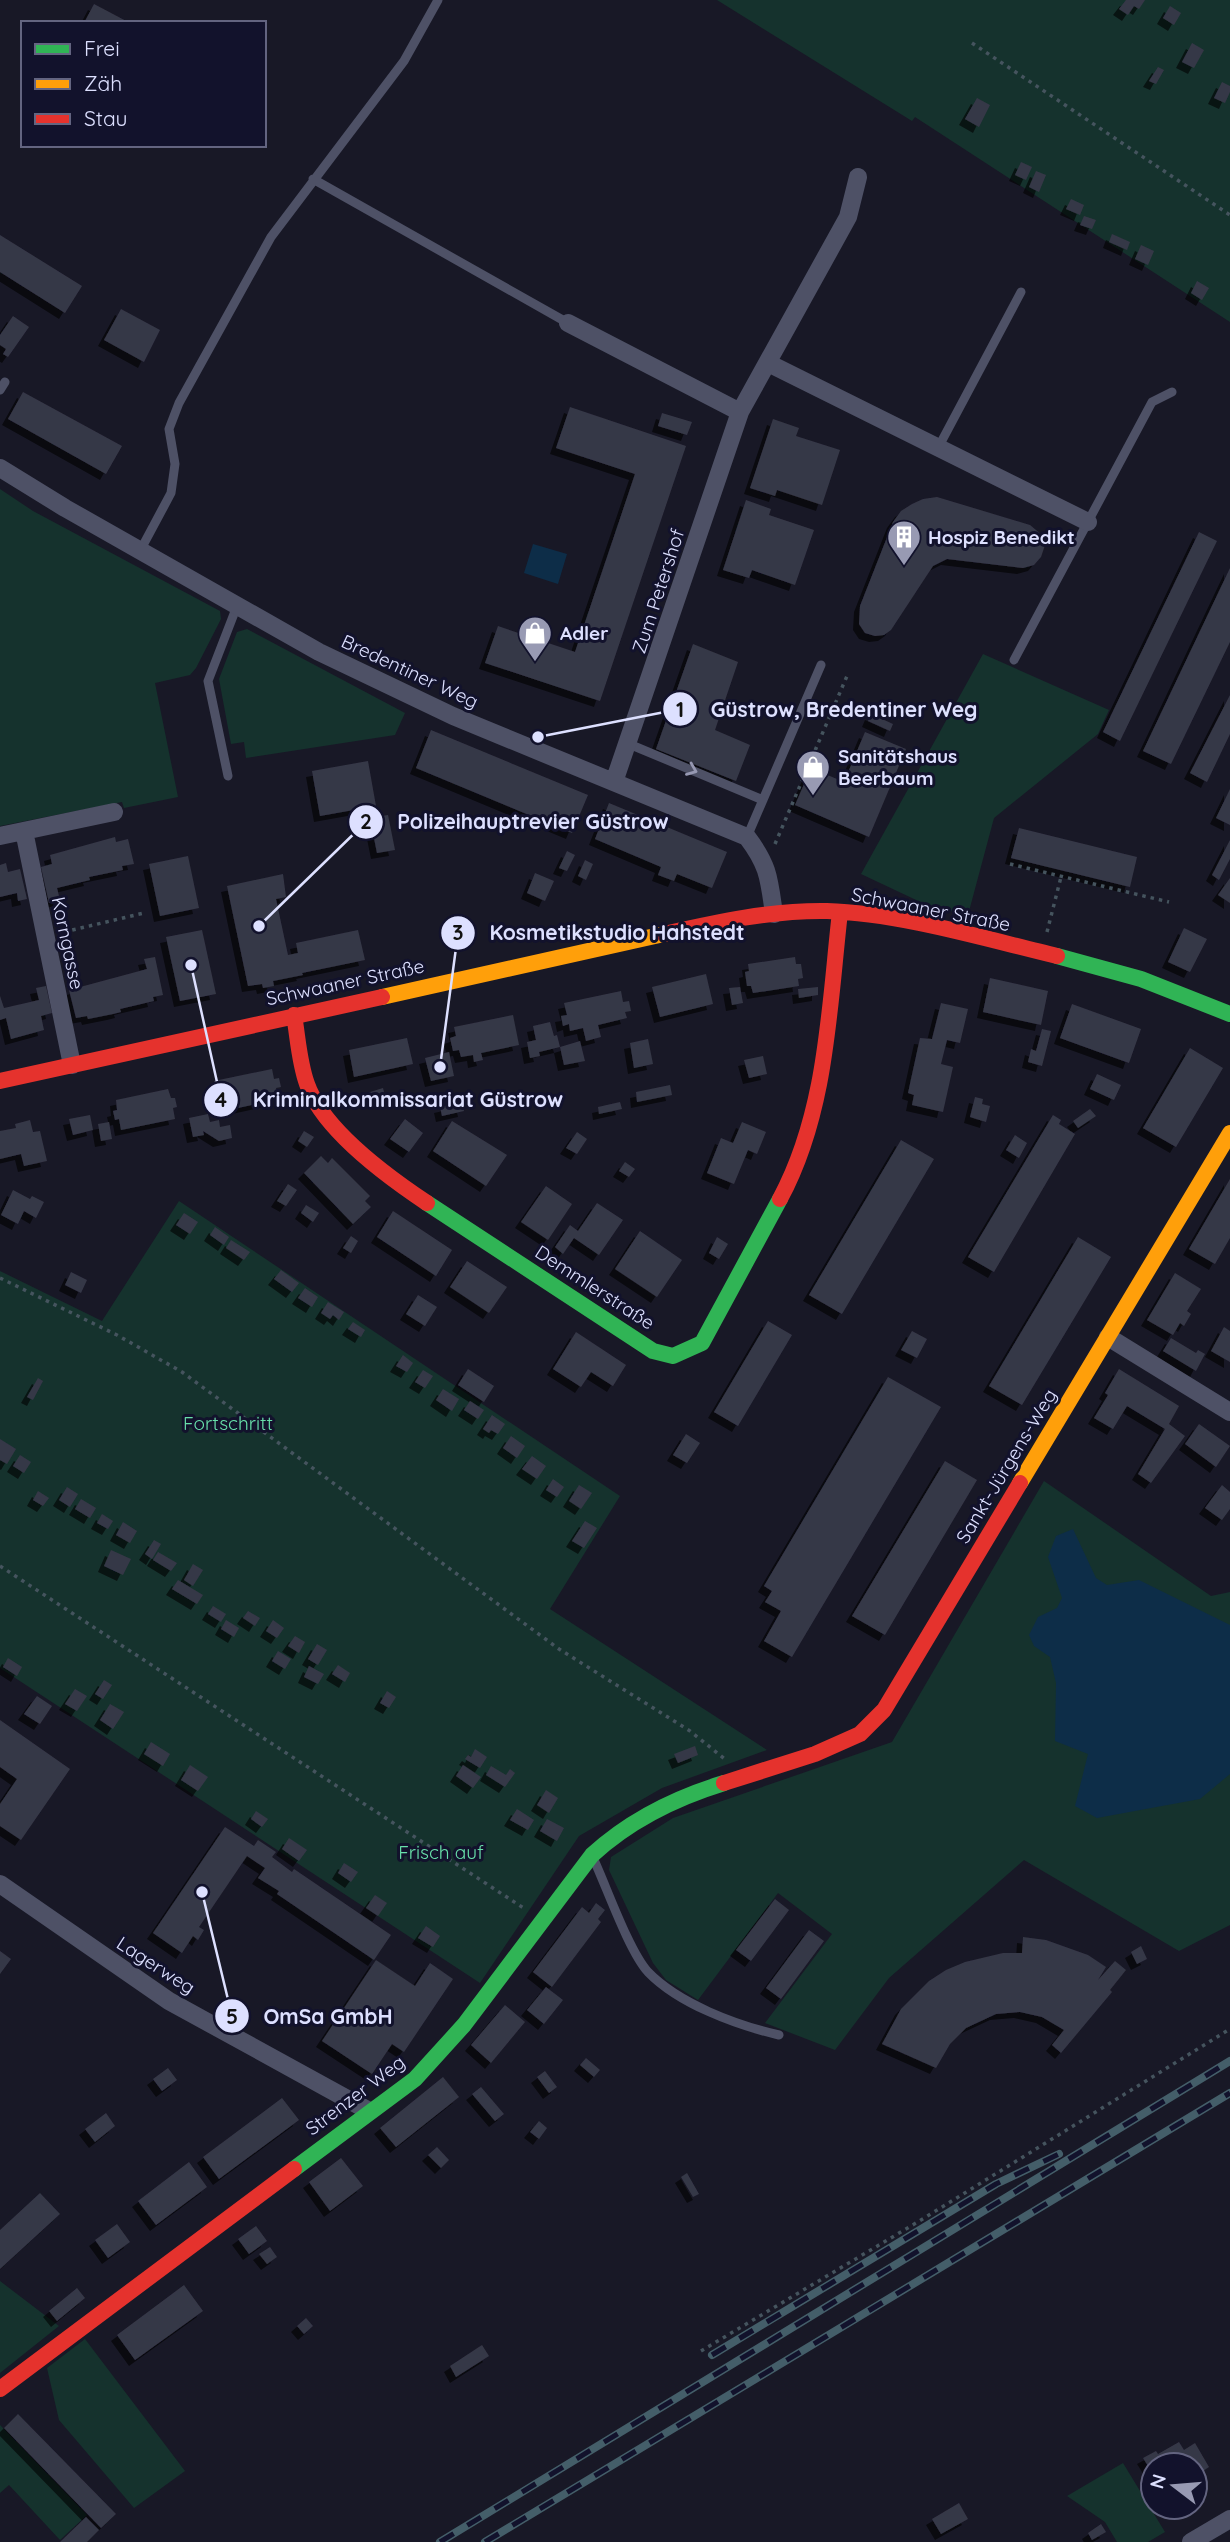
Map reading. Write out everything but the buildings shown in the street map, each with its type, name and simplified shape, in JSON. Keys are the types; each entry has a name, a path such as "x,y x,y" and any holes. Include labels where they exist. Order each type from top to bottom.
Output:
{"street":[{"name":"Zum Petershof","path":"614,782 740,412 848,217 858,177"},
{"path":"568,323 740,412"},
{"path":"768,363 1088,522"},
{"name":"Bredentiner Weg","path":"0,468 319,652 390,687 747,837"},
{"path":"0,836 114,811"},
{"name":"Korngasse","path":"24,831 72,1065"},
{"path":"747,837 762,857 767,869 774,914"},
{"name":"Schwaaner Straße","path":"0,1081 718,922 774,914 840,912 926,926 1077,961 1156,983 1191,995 1230,1014"},
{"name":"Demmlerstraße","path":"294,1015 308,1087 332,1122 369,1160 394,1181 653,1351 673,1356 702,1343 791,1178 813,1116 827,1030 840,912"},
{"name":"Sankt-Jürgens-Weg","path":"773,1768 815,1754 860,1734 884,1710 1230,1133"},
{"path":"1108,1337 1230,1412"},
{"name":"Strenzer Weg","path":"0,2389 415,2079 464,2025 592,1855 608,1840 638,1819 707,1788 773,1768"},
{"name":"Lagerweg","path":"0,1884 169,2001 369,2111"},
{"path":"1191,2542 1230,2519"}],"lane":[{"path":"140,551 171,494 175,464 169,429 179,403 271,237 404,61 438,0"},
{"path":"313,179 568,323"},
{"path":"938,448 1021,292"},
{"path":"1014,660 1152,402 1172,393"},
{"path":"228,776 208,681 237,606"},
{"path":"747,837 821,665"},
{"path":"629,744 763,800"},
{"path":"592,1855 632,1946 647,1970 693,2004 748,2028 779,2035"}],"path":[{"path":"972,43 1230,215"},
{"path":"775,845 847,676"},
{"path":"1010,864 1169,902"},
{"path":"1046,939 1061,877"},
{"path":"46,936 144,913"},
{"path":"0,1278 117,1335 182,1371 559,1649 690,1731 747,1776"},
{"path":"0,1566 544,1921"},
{"path":"701,2351 921,2220 1230,2029"}],"green space":[{"path":"717,0 1230,0 1230,322 915,117 912,121"},
{"path":"0,489 33,511 220,611 221,619 190,675 155,683 178,797 124,808 122,802 0,826"},
{"path":"247,629 405,713 395,735 246,758 244,742 231,744 219,679 237,632"},
{"path":"983,654 1109,710 1098,734 994,818 968,915 931,907 861,874"},
{"name":"Fortschritt","path":"179,1201 620,1496 550,1609 767,1750 662,1788 579,1836 480,1983 0,1668 0,1271 102,1321"},
{"path":"1044,1481 1211,1596 1230,1592 1230,1925 1179,1951 1024,1860 889,1978 835,2050 765,2023 832,1934 778,1893 698,2000 666,1980 653,1963 609,1870 611,1857 673,1818 892,1742"},
{"path":"0,2281 59,2326 0,2373"},
{"path":"85,2339 185,2471 134,2508 59,2420 47,2368"},
{"path":"0,2425 87,2515 60,2540 9,2485 0,2493"},
{"path":"1123,2463 1139,2489 1139,2521 1158,2521 1165,2532 1148,2542 1117,2542 1105,2522 1067,2496"}],"water":[{"path":"533,544 567,554 558,584 524,573"},
{"path":"1073,1529 1096,1578 1107,1585 1139,1580 1230,1625 1230,1774 1200,1799 1097,1818 1075,1806 1088,1754 1055,1741 1056,1683 1050,1657 1034,1646 1029,1635 1038,1617 1057,1608 1062,1598 1048,1557 1056,1536"}],"railway":[{"path":"440,2542 1230,2061"},
{"path":"485,2542 1230,2093"},
{"path":"712,2355 996,2184 1059,2154"}],"traffic: fast":[{"path":"1057,956 1141,979 1230,1014"},
{"path":"427,1203 653,1351 673,1356 702,1343 780,1199"},
{"path":"294,2169 415,2079 464,2025 592,1855 622,1831 654,1812 724,1783"}],"traffic: slow":[{"path":"382,997 664,934"},
{"path":"1020,1483 1230,1133"}],"traffic: jam":[{"path":"664,934 765,915 827,911 883,916 1057,956"},
{"path":"780,1199 796,1166 817,1095 829,1022 840,912"},
{"path":"0,1081 382,997"},
{"path":"294,1015 304,1076 315,1101 327,1118 358,1151 427,1203"},
{"path":"724,1783 815,1754 860,1734 884,1710 1020,1483"},
{"path":"0,2389 294,2169"}],"place":[{"name":"Hospiz Benedikt","path":"904,567"},
{"name":"Adler","path":"535,663"},
{"name":"Güstrow, Bredentiner Weg","path":"538,737"},
{"name":"Sanitätshaus Beerbaum","path":"813,797"},
{"name":"Polizeihauptrevier Güstrow","path":"259,926"},
{"name":"Kriminalkommissariat Güstrow","path":"191,965"},
{"name":"Kosmetikstudio Hahstedt","path":"440,1067"},
{"name":"OmSa GmbH","path":"202,1892"}],"park label":[{"name":"Frisch auf","path":"441,1852"}]}
